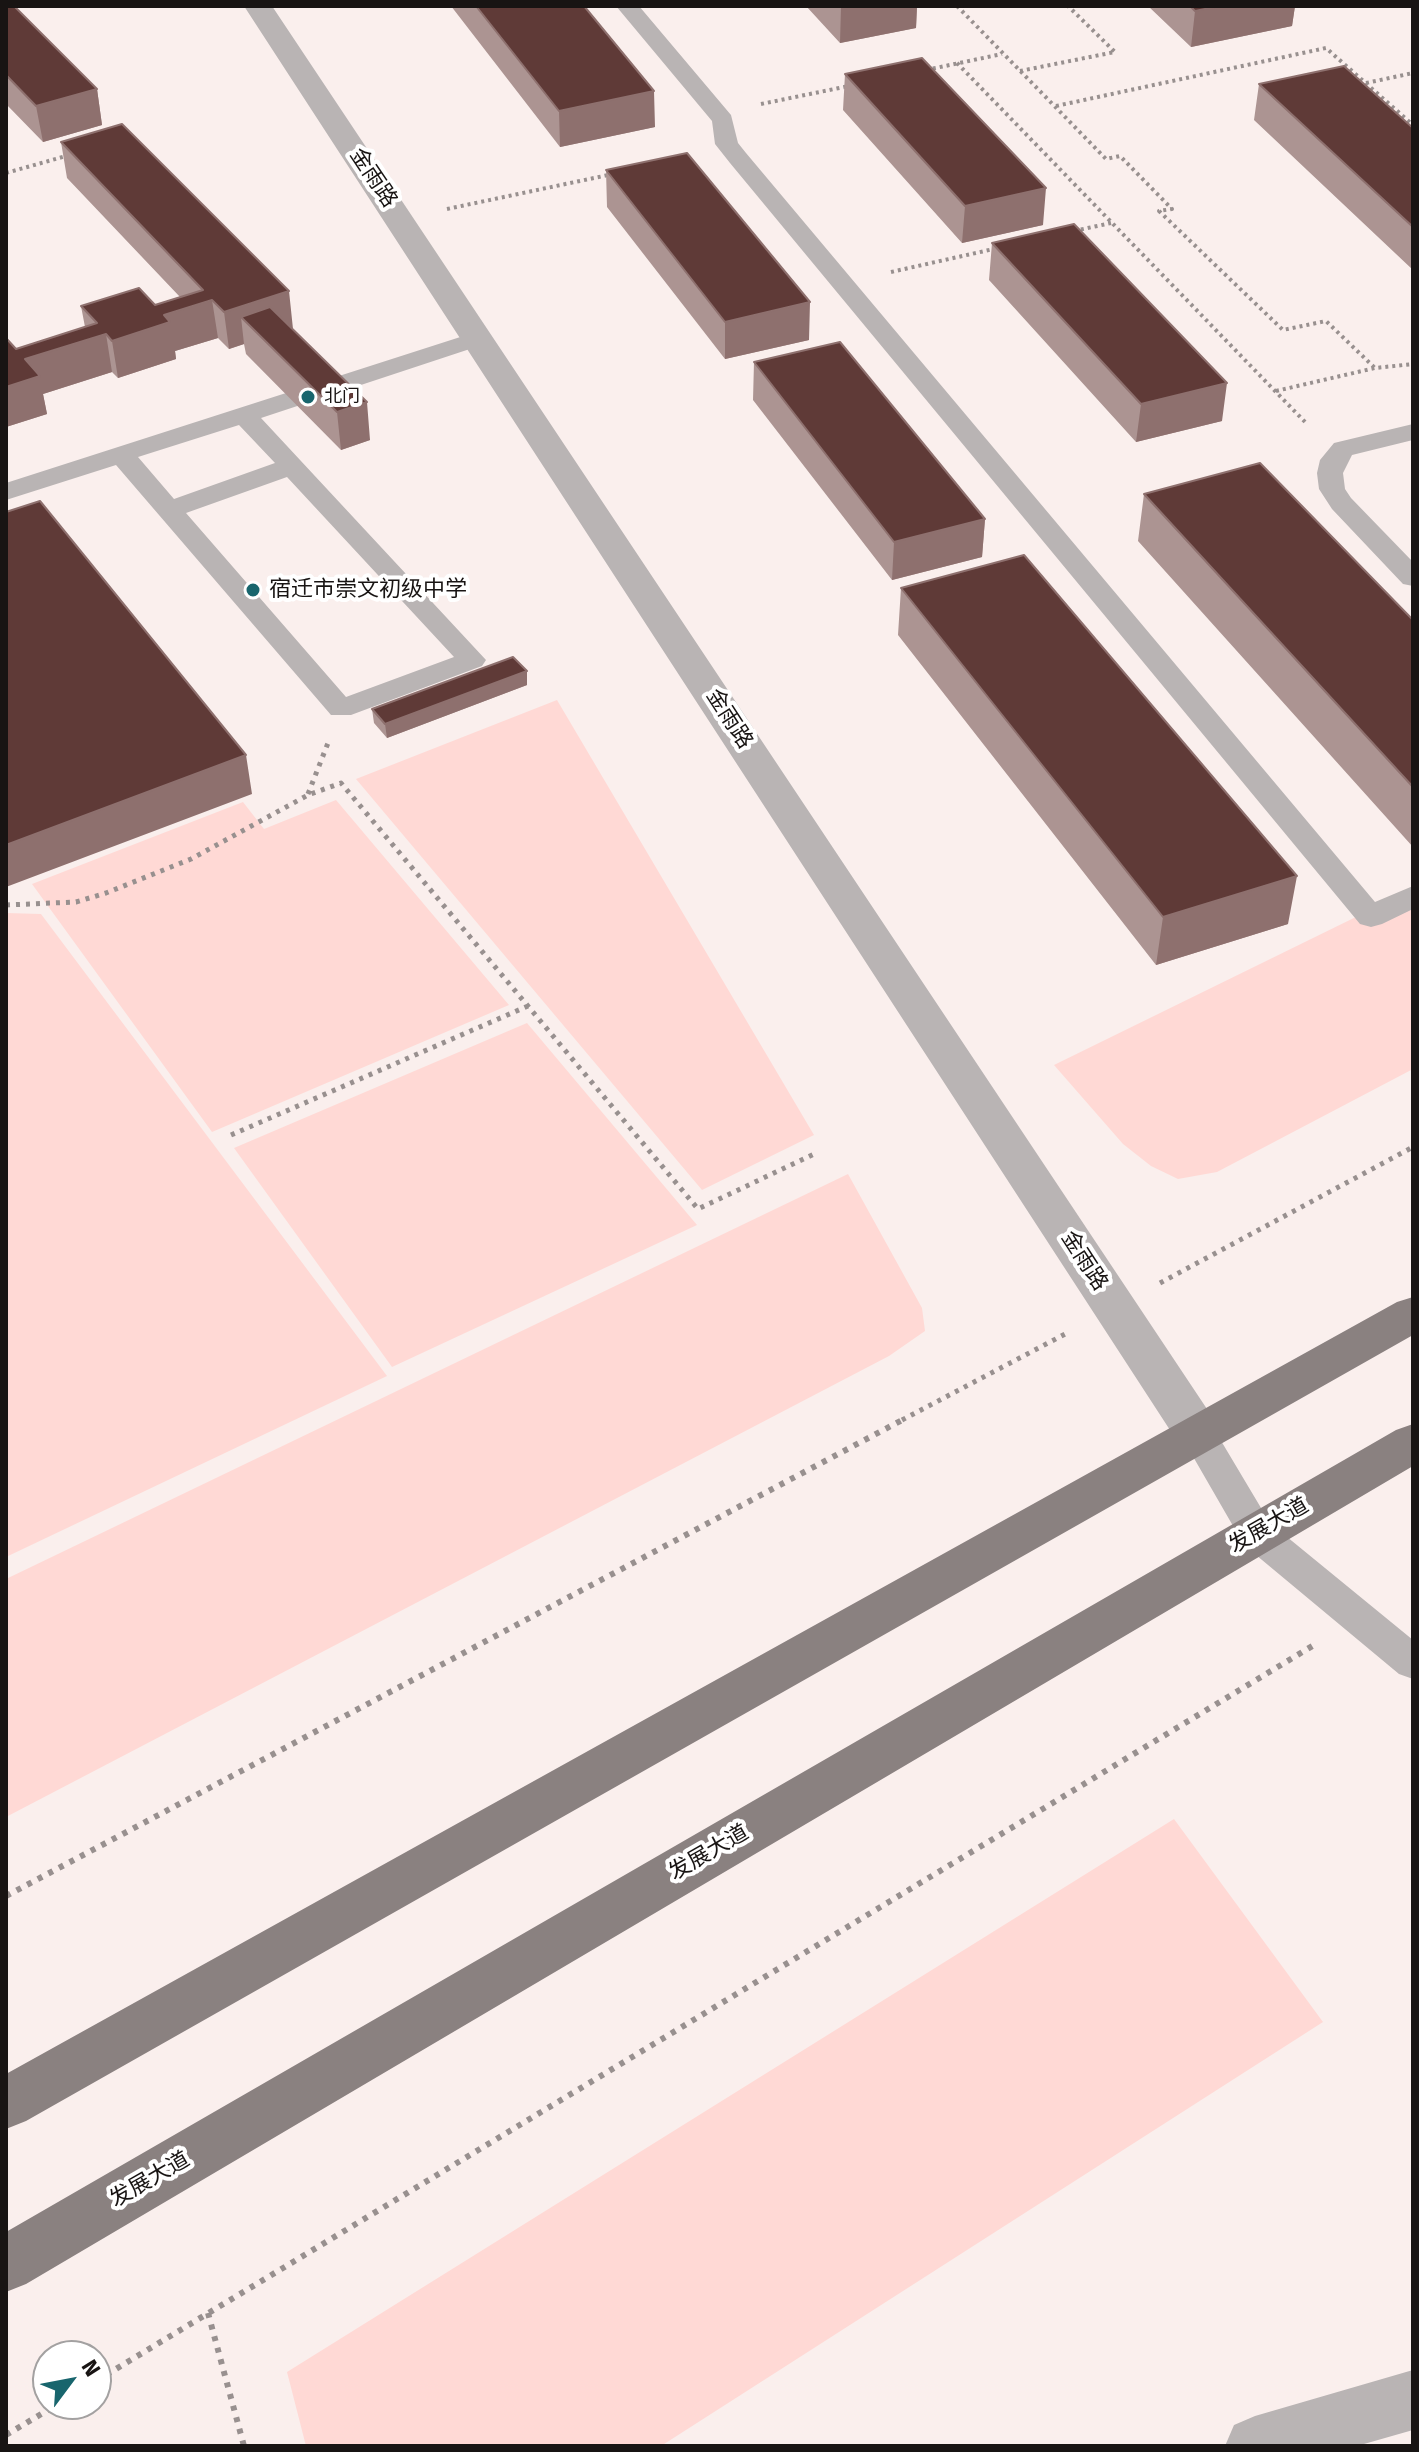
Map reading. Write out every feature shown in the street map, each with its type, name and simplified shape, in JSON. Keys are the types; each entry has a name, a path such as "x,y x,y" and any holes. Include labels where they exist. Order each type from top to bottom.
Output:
{"main road":[{"path":"6,2103 1413,1314"},
{"name":"发展大道","path":"6,2264 1413,1443"}],"street":[{"name":"金雨路","path":"258,6 1198,1434"},
{"path":"1255,2446 1413,2400"}],"lane":[{"path":"627,6 723,120 731,149 1371,917 1413,896"},
{"path":"6,492 479,338"},
{"path":"122,455 341,709 472,660 244,415"},
{"path":"1413,432 1343,449 1337,455 1330,473 1332,489 1341,503 1413,578"},
{"path":"169,510 292,466"},
{"path":"1198,1434 1257,1534 1413,1663"}],"path":[{"path":"957,6 1106,159 1120,156 1172,209 1159,211 1283,330 1326,321 1375,368"},
{"path":"1020,71 1115,52 1068,6"},
{"path":"1055,106 1326,48 1413,125"},
{"path":"912,73 1003,54"},
{"path":"957,63 1337,455"},
{"path":"1366,83 1413,73"},
{"path":"717,113 852,85"},
{"path":"6,173 78,152"},
{"path":"400,219 626,171"},
{"path":"1067,233 1112,223"},
{"path":"842,283 1007,246"},
{"path":"1275,391 1375,368 1413,364"},
{"path":"308,795 341,709"},
{"path":"6,905 76,902 106,893 191,859 308,795 341,783 698,1209 814,1154"},
{"path":"231,1135 528,1006"},
{"path":"6,1896 1413,1147"},
{"path":"112,2371 1357,1618"},
{"path":"208,2313 244,2446"},
{"path":"6,2435 32,2420"}],"shaded area":[{"path":"557,700 814,1135 702,1190 356,779"},
{"path":"336,800 509,1005 212,1132 32,884 243,802 264,829"},
{"path":"1413,889 1413,1069 1217,1172 1178,1179 1151,1166 1123,1144 1054,1065"},
{"path":"6,913 41,914 387,1376 6,1557"},
{"path":"527,1023 697,1225 392,1367 234,1148"},
{"path":"848,1174 922,1308 925,1331 889,1356 6,1817 6,1579"},
{"path":"1174,1819 1323,2022 661,2446 306,2446 287,2372"}],"building":[{"path":"6,6 14,6 97,89 36,106 6,75"},
{"path":"476,6 584,6 654,91 559,111"},
{"path":"1190,6 1220,6 1195,11"},
{"path":"922,58 1046,188 965,206 845,74"},
{"path":"1344,66 1413,128 1413,227 1259,84"},
{"path":"122,124 289,291 224,312 212,300 164,315 170,322 112,341 106,334 25,359 40,376 6,387 6,338 16,349 97,323 81,306 139,288 155,305 203,290 61,142"},
{"path":"687,153 810,302 725,322 606,170"},
{"path":"1074,224 1227,383 1141,404 992,243"},
{"path":"270,307 367,402 337,412 241,317"},
{"path":"840,342 985,519 894,542 754,362"},
{"path":"1260,463 1413,620 1413,787 1144,494"},
{"path":"40,501 246,755 6,845 6,512"},
{"path":"1024,555 1297,876 1163,917 901,588"},
{"path":"513,657 527,671 385,724 372,709"}],"place":[{"name":"北门","path":"308,397"},
{"name":"宿迁市崇文初级中学","path":"253,590"}]}
